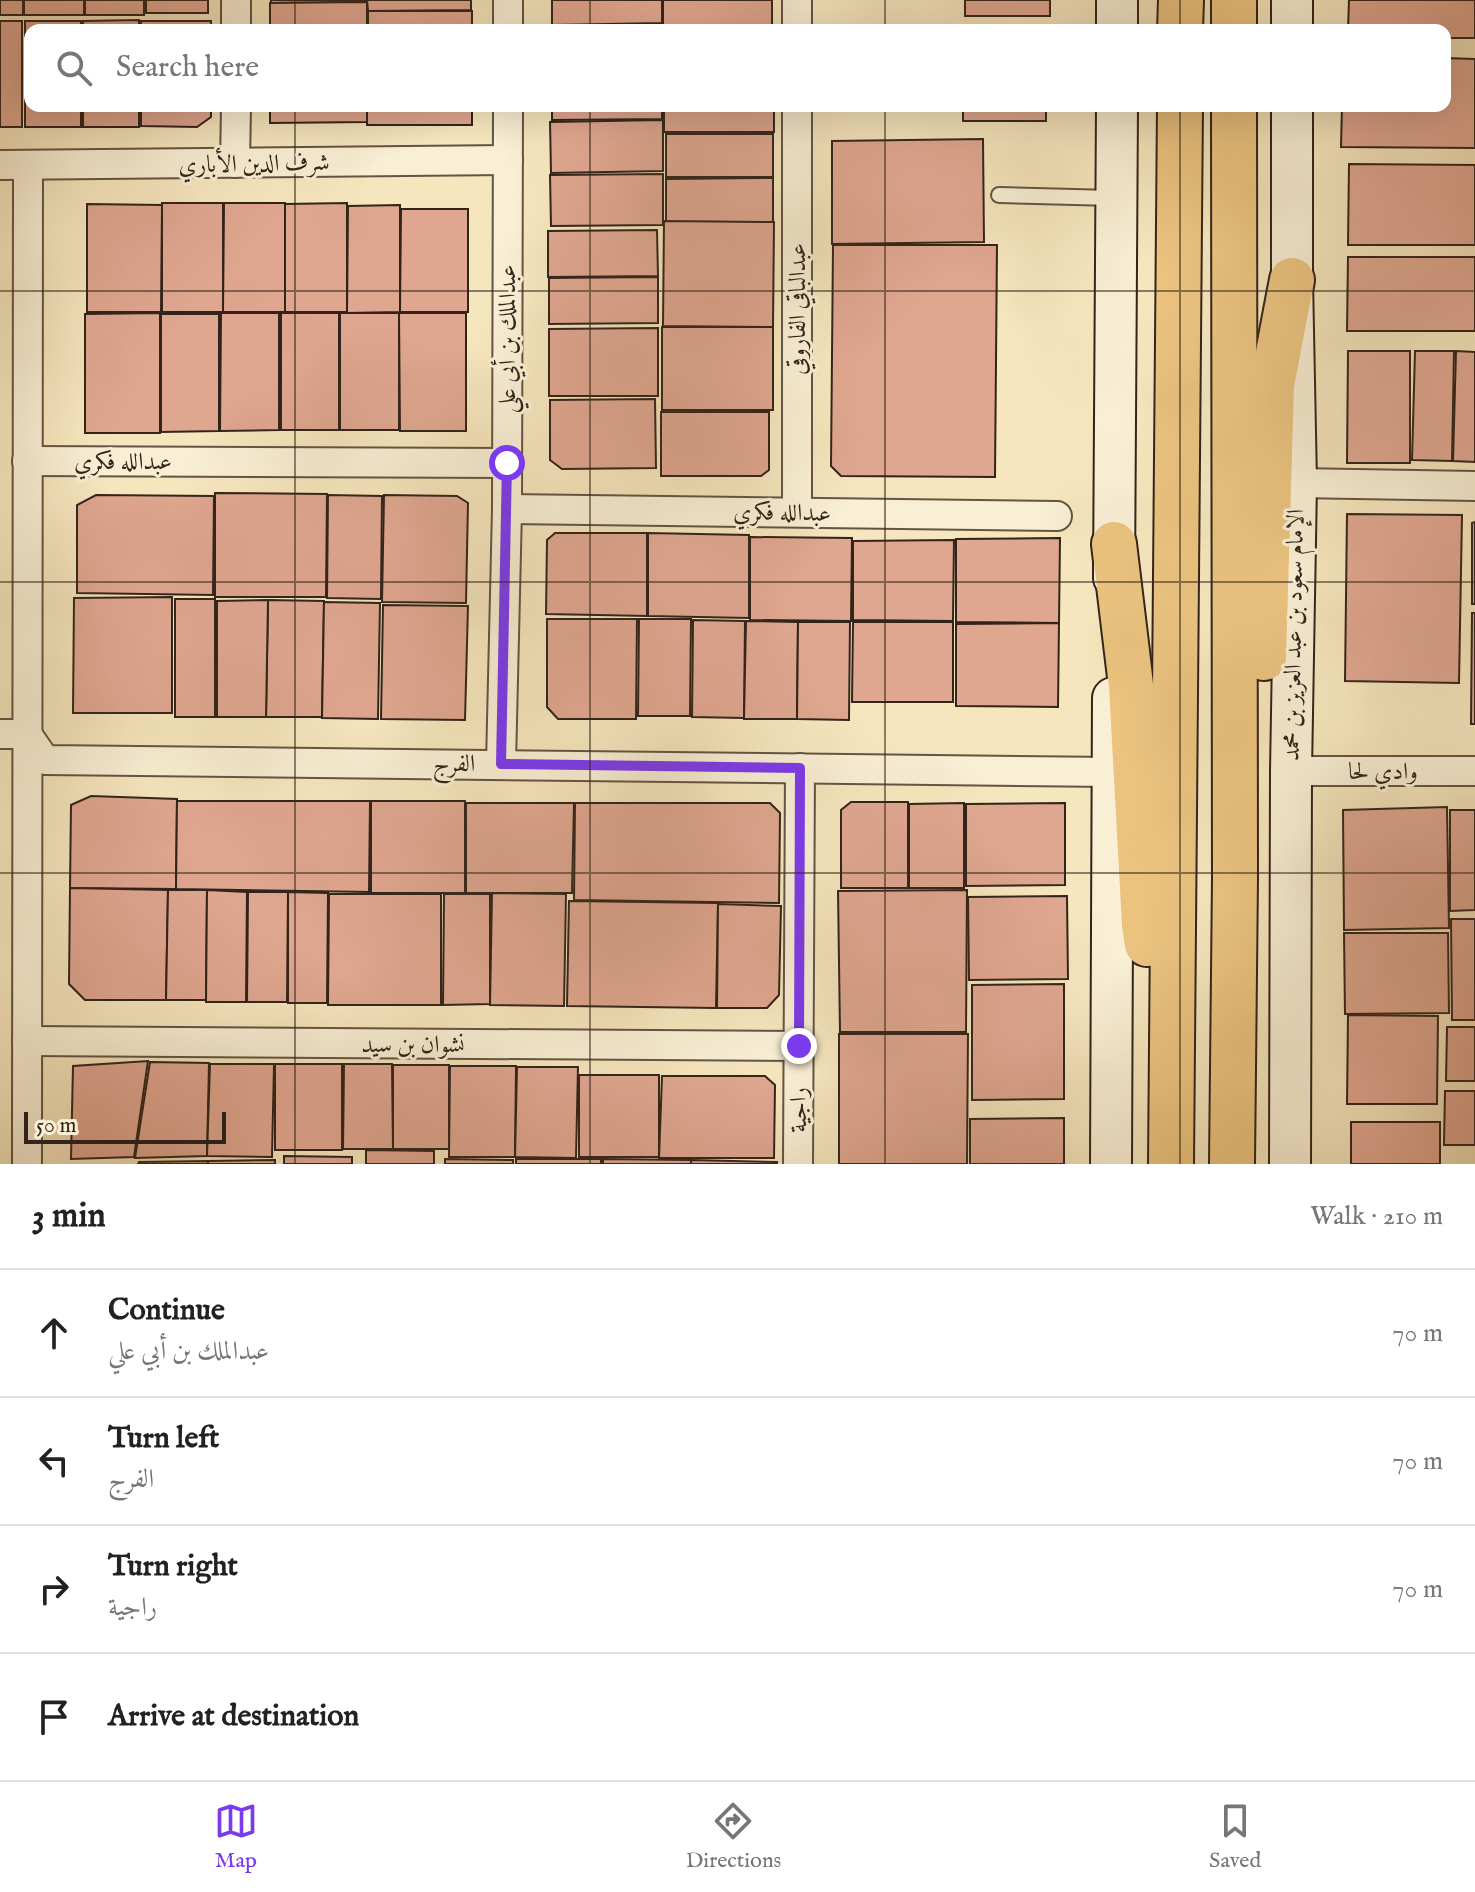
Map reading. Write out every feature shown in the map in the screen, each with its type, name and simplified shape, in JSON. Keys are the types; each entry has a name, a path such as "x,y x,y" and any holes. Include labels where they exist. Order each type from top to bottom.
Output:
{"main road":[{"path":"1180,24 1181,0"},
{"path":"1234,0 1234,24"},
{"path":"1171,1164 1180,112"},
{"path":"1232,1164 1235,878 1234,112"},
{"path":"1235,878 1262,698 1272,385 1292,280"},
{"path":"1114,544 1131,685 1144,925 1171,1079"}],"street":[{"path":"236,0 236,24"},
{"path":"508,0 508,24"},
{"path":"797,0 797,24"},
{"path":"1117,0 1117,24"},
{"path":"1292,0 1292,24"},
{"path":"235,163 236,112"},
{"name":"عبدالملك بن أبي علي","path":"501,764 507,509 508,112"},
{"name":"عبدالباقي الفاروقي","path":"797,112 797,512"},
{"path":"1111,1164 1117,112"},
{"name":"الإمام سعود بن عبد العزيز بن محمد","path":"1290,1164 1291,771 1296,483 1292,112"},
{"name":"شرف الدين الأباري","path":"14,165 508,160"},
{"path":"14,165 27,461 13,734 27,1041 27,1164"},
{"name":"عبدالله فكري","path":"27,461 507,463"},
{"path":"1296,483 1475,486"},
{"name":"عبدالله فكري","path":"507,509 1057,516"},
{"name":"الفرج","path":"13,734 45,760 1113,772"},
{"name":"راجية","path":"798,1164 800,768"},
{"name":"وادي لحا","path":"1291,771 1475,771"},
{"name":"نشوان بن سيد","path":"27,1041 799,1046"}],"lane":[{"path":"999,195 1117,198"}],"building":[{"path":"0,0 23,0 23,15 0,15"},
{"path":"24,0 84,0 84,15 24,15"},
{"path":"85,0 144,0 144,15 85,15"},
{"path":"146,0 208,0 208,13 146,13"},
{"path":"271,0 367,0 367,2 271,3"},
{"path":"367,0 471,0 471,10 368,11"},
{"path":"552,0 662,0 662,23 552,24"},
{"path":"663,0 772,0 772,24 663,24"},
{"path":"965,0 1050,0 1050,16 965,16"},
{"path":"1349,0 1475,0 1475,38 1451,38 1451,24 1348,24"},
{"path":"367,2 367,24 270,24 270,3"},
{"path":"368,11 472,11 472,24 368,24"},
{"path":"139,20 139,24 83,24 83,21"},
{"path":"0,21 22,21 22,127 0,127"},
{"path":"25,21 81,21 81,24 25,24"},
{"path":"141,21 211,21 211,24 141,24"},
{"path":"1451,58 1475,59 1475,148 1341,147 1342,112 1451,112"},
{"path":"25,112 81,112 81,127 25,127"},
{"path":"83,112 139,112 139,127 83,127"},
{"path":"141,112 211,112 211,117 197,127 141,126"},
{"path":"270,112 367,112 367,122 270,123"},
{"path":"367,112 472,112 472,125 367,125"},
{"path":"552,112 662,112 662,119 552,120"},
{"path":"664,112 774,112 774,132 664,132"},
{"path":"963,112 1046,112 1046,121 963,121"},
{"path":"663,120 663,171 551,173 550,122"},
{"path":"666,134 773,134 773,177 666,177"},
{"path":"983,139 984,242 832,244 832,141"},
{"path":"1349,164 1475,165 1475,245 1348,245"},
{"path":"663,174 663,225 551,226 550,175"},
{"path":"773,178 773,222 666,222 666,179"},
{"path":"162,203 223,203 223,312 162,312"},
{"path":"224,203 285,203 285,312 223,312"},
{"path":"347,203 347,312 285,312 285,204"},
{"path":"87,204 162,205 161,312 87,312"},
{"path":"400,205 400,312 347,313 348,206"},
{"path":"401,209 468,209 468,312 400,312"},
{"path":"664,221 774,222 773,327 663,326"},
{"path":"657,230 658,276 548,277 548,231"},
{"path":"833,245 997,245 995,477 841,476 831,466"},
{"path":"1348,257 1475,257 1475,331 1347,331"},
{"path":"658,277 658,323 549,324 549,278"},
{"path":"160,313 160,433 85,433 85,314"},
{"path":"221,313 279,313 279,430 220,431"},
{"path":"281,313 339,313 339,430 281,430"},
{"path":"340,313 399,313 399,430 340,430"},
{"path":"399,313 466,313 466,431 400,431"},
{"path":"161,314 219,314 219,431 161,432"},
{"path":"662,327 773,327 773,410 662,410"},
{"path":"658,328 658,396 549,396 549,329"},
{"path":"1348,351 1410,351 1410,463 1347,463"},
{"path":"1415,351 1454,351 1452,461 1412,460"},
{"path":"1456,351 1475,352 1475,462 1453,461"},
{"path":"655,399 656,468 562,469 550,460 550,400"},
{"path":"661,412 769,412 769,470 761,476 661,476"},
{"path":"215,493 327,494 326,597 215,597"},
{"path":"96,495 214,496 213,595 77,593 77,505"},
{"path":"328,495 382,496 381,599 327,598"},
{"path":"384,495 457,496 468,503 466,603 382,602"},
{"path":"1347,514 1462,515 1459,683 1345,681"},
{"path":"1475,522 1475,604 1472,604 1472,523"},
{"path":"555,533 647,533 647,616 546,614 547,540"},
{"path":"648,533 749,535 749,618 648,616"},
{"path":"750,537 852,538 851,621 750,620"},
{"path":"1060,538 1059,623 956,622 956,539"},
{"path":"954,540 953,621 853,620 853,541"},
{"path":"172,597 172,713 73,713 74,598"},
{"path":"175,599 215,599 215,717 175,717"},
{"path":"268,600 324,601 322,717 266,717"},
{"path":"268,600 266,717 217,717 217,601"},
{"path":"324,602 380,603 378,719 322,718"},
{"path":"383,605 468,606 465,720 381,719"},
{"path":"1472,613 1475,613 1475,724 1471,724"},
{"path":"547,619 637,619 636,719 558,719 547,707"},
{"path":"639,619 691,619 690,716 638,716"},
{"path":"693,620 745,621 744,718 692,717"},
{"path":"746,621 798,622 797,719 744,719"},
{"path":"798,622 850,622 849,720 797,719"},
{"path":"853,622 953,622 953,702 852,702"},
{"path":"1059,623 1058,707 956,706 956,624"},
{"path":"91,796 177,799 176,889 70,888 71,805"},
{"path":"177,801 370,801 369,892 176,889"},
{"path":"371,801 465,801 465,893 371,893"},
{"path":"851,802 908,802 908,888 841,888 841,810"},
{"path":"466,803 574,803 572,893 466,893"},
{"path":"575,803 770,803 780,813 779,903 574,900"},
{"path":"964,803 964,888 909,888 909,804"},
{"path":"1065,803 1065,885 966,886 966,804"},
{"path":"1447,807 1449,928 1344,930 1343,810"},
{"path":"1450,810 1475,810 1475,910 1450,911"},
{"path":"70,888 168,890 166,1000 85,1000 69,984"},
{"path":"168,890 207,890 206,1000 166,1000"},
{"path":"207,890 247,892 246,1002 206,1002"},
{"path":"967,890 966,1032 840,1032 838,891"},
{"path":"248,892 288,892 287,1002 247,1002"},
{"path":"288,892 328,893 327,1003 288,1003"},
{"path":"492,893 566,894 564,1006 490,1005"},
{"path":"329,894 441,894 441,1005 328,1005"},
{"path":"444,894 490,894 490,1004 443,1005"},
{"path":"1067,896 1068,979 969,980 968,897"},
{"path":"569,901 718,903 716,1008 567,1006"},
{"path":"718,904 781,906 779,995 767,1008 717,1008"},
{"path":"1451,919 1475,919 1475,1020 1452,1020"},
{"path":"1344,933 1448,933 1449,1013 1345,1014"},
{"path":"1064,984 1064,1099 972,1100 972,985"},
{"path":"1348,1015 1438,1016 1437,1104 1347,1104"},
{"path":"1447,1027 1475,1027 1475,1081 1446,1081"},
{"path":"839,1034 968,1034 967,1164 839,1164"},
{"path":"148,1061 134,1157 71,1159 73,1066"},
{"path":"150,1062 209,1063 207,1156 135,1158"},
{"path":"210,1064 274,1064 272,1157 207,1156"},
{"path":"275,1064 342,1064 342,1150 275,1150"},
{"path":"344,1064 392,1064 393,1149 343,1149"},
{"path":"393,1065 449,1065 449,1149 393,1149"},
{"path":"450,1066 516,1066 515,1157 449,1157"},
{"path":"517,1067 578,1067 576,1158 515,1157"},
{"path":"579,1075 659,1075 659,1157 579,1157"},
{"path":"662,1076 765,1076 775,1085 774,1158 659,1158"},
{"path":"1445,1091 1475,1091 1475,1145 1444,1145"},
{"path":"1064,1118 1064,1164 970,1164 970,1119"},
{"path":"1351,1122 1440,1122 1440,1164 1351,1164"},
{"path":"366,1150 434,1151 434,1164 366,1164"},
{"path":"284,1156 352,1157 352,1164 284,1164"},
{"path":"445,1159 513,1160 513,1164 445,1164"},
{"path":"516,1159 601,1159 601,1164 516,1164"},
{"path":"603,1159 691,1160 691,1164 603,1164"},
{"path":"275,1160 275,1164 208,1164 208,1161"},
{"path":"691,1160 777,1162 777,1164 691,1164"},
{"path":"208,1161 208,1164 138,1164 139,1162"}],"route":[{"path":"507,463 501,764 800,768 799,1046"}]}
